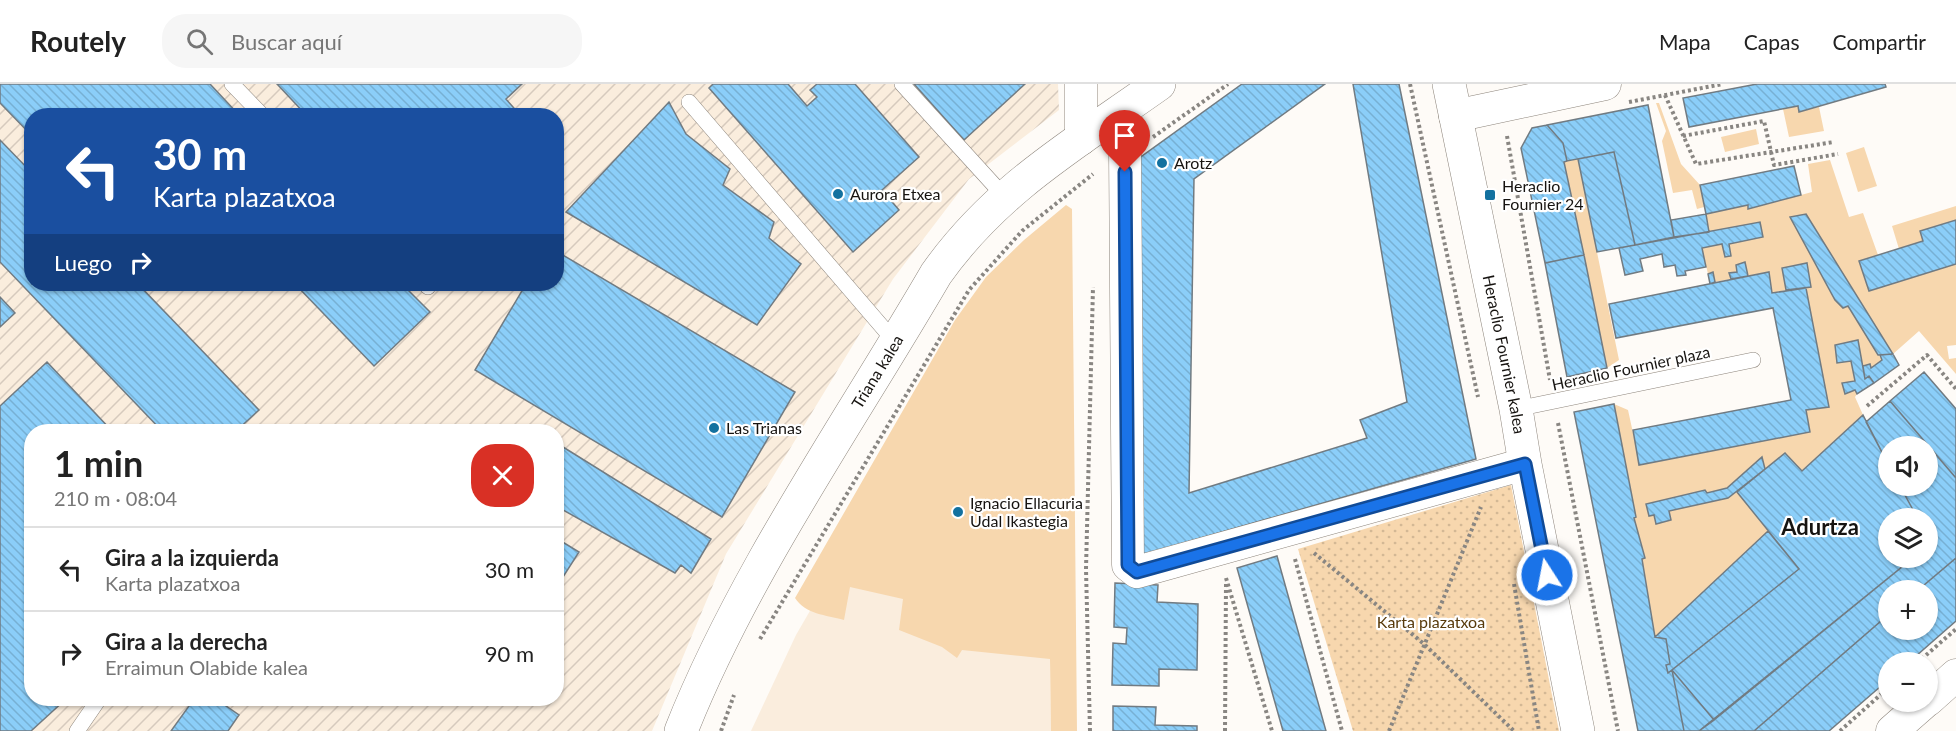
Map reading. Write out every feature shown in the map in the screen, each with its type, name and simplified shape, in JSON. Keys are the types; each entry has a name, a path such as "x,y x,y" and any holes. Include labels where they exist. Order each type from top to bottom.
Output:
{"main road":[{"name":"Triana kalea","path":"681,731 728,614 896,343 936,274 961,239 1004,196 1159,84"},
{"name":"Heraclio Fournier kalea","path":"1449,84 1516,409 1510,468 1578,731"}],"street":[{"path":"1081,84 1081,139"},
{"path":"1455,116 1615,94"},
{"path":"1108,120 1125,148 1128,565 1137,572 1288,532 1510,468"},
{"path":"1938,691 1956,675"},
{"path":"1892,731 1914,712"}],"lane":[{"path":"232,84 255,108"},
{"path":"902,84 1004,196"},
{"path":"688,102 896,343"},
{"name":"Heraclio Fournier plaza","path":"1516,409 1753,360"},
{"path":"77,731 94,706"}],"path":[{"path":"1125,148 1154,137 1228,84"},
{"path":"1410,84 1480,404"},
{"path":"1615,94 1665,95 1723,84"},
{"path":"1665,95 1696,164 1834,142"},
{"path":"1683,136 1764,121 1774,165 1838,154"},
{"path":"759,641 969,290 1022,231 1095,173 1095,184"},
{"path":"1090,731 1086,569 1093,278"},
{"path":"1867,406 1927,355 1956,389"},
{"path":"1389,731 1424,644 1510,468"},
{"path":"1288,532 1424,644 1514,731"},
{"path":"1288,532 1342,731"},
{"path":"1225,731 1226,577 1272,731"},
{"path":"1513,578 1539,731"},
{"path":"1930,652 1956,629"},
{"path":"721,731 736,689"},
{"path":"1840,731 1878,697"}],"shaded area":[{"path":"0,84 1058,84 1059,110 969,179 893,279 726,554 652,731 0,731"},
{"name":"Ignacio Ellacuria Udal Ikastegia","path":"1045,255 1051,731 751,731 796,635 925,412"}],"green space":[{"path":"1656,103 1659,103 1681,164 1700,185 1704,207 1697,209 1692,190 1673,193 1662,141 1666,131"},
{"path":"1798,106 1799,112 1819,107 1824,131 1789,137 1783,109"},
{"path":"1756,129 1759,144 1725,152 1721,137"},
{"path":"1864,147 1877,186 1858,192 1846,153"},
{"path":"1578,159 1619,360 1607,368 1564,162"},
{"path":"1830,160 1849,217 1863,213 1878,255 1859,261 1869,291 1956,264 1956,345 1947,346 1949,359 1956,358 1956,374 1919,331 1893,354 1806,214 1791,217 1835,299 1843,308 1848,306 1882,360 1871,368 1870,364 1863,366 1857,340 1835,345 1837,363 1851,361 1855,381 1843,383 1845,393 1855,390 1857,394 1855,397 1863,415 1802,471 1785,453 1765,469 1762,458 1727,488 1707,493 1705,490 1646,504 1649,516 1654,515 1656,524 1670,520 1669,511 1728,498 1737,492 1768,531 1655,637 1642,559 1644,558 1634,518 1636,517 1614,404 1628,410 1640,465 1810,432 1806,410 1829,406 1806,288 1811,286 1807,263 1782,268 1786,290 1772,293 1769,272 1748,276 1745,263 1736,265 1737,272 1729,274 1731,279 1715,282 1713,273 1708,274 1702,248 1722,244 1725,257 1731,255 1729,244 1760,222 1709,232 1706,214 1748,205 1749,209 1812,192 1808,164"},
{"name":"Ignacio Ellacuria Udal Ikastegia","path":"1066,205 1072,209 1077,731 1051,731 1050,659 962,650 957,658 942,647 899,630 903,599 850,587 844,620 810,611 795,598 955,320 986,277 1024,240"},
{"path":"1956,206 1956,220 1920,231 1923,241 1899,249 1892,226"},
{"name":"Karta plazatxoa","path":"1511,485 1559,731 1353,731 1298,549"}],"building":[{"path":"0,84 210,84 232,108 24,108 24,128 0,103"},
{"path":"277,84 522,84 506,99 514,108 300,108"},
{"path":"713,84 788,84 807,106 817,97 810,90 817,84 855,84 919,157 882,190 899,210 853,252 709,88"},
{"path":"914,84 1025,84 964,140"},
{"path":"1242,84 1325,84 1194,179 1189,493 1367,438 1360,420 1407,402 1353,84 1399,84 1476,459 1142,555 1138,159"},
{"path":"1757,84 1885,84 1886,87 1799,112 1798,106 1689,127 1683,98"},
{"path":"669,102 686,134 730,169 723,185 774,222 769,238 801,264 757,325 566,212"},
{"path":"1648,105 1674,237 1635,245 1614,152 1567,161 1563,143 1547,125"},
{"path":"1547,125 1563,143 1567,161 1564,162 1584,255 1545,263 1521,148 1532,128"},
{"path":"0,140 24,165 24,287 0,262"},
{"path":"1614,152 1635,245 1597,252 1578,159"},
{"path":"1794,166 1801,195 1748,209 1748,205 1706,214 1700,185"},
{"path":"1706,214 1709,232 1674,237 1671,220"},
{"path":"1806,214 1893,354 1878,355 1848,306 1843,308 1835,300 1790,217"},
{"path":"1956,220 1956,264 1869,291 1859,261 1923,241 1920,231"},
{"path":"1760,222 1763,237 1729,244 1731,256 1725,257 1722,244 1702,248 1706,267 1685,271 1686,275 1677,276 1675,265 1664,267 1662,254 1640,259 1643,271 1625,275 1619,248"},
{"path":"1584,255 1607,368 1567,377 1545,263"},
{"path":"564,256 795,392 722,517 475,370 522,291 564,291"},
{"path":"1745,262 1748,276 1731,279 1729,273 1737,272 1736,265"},
{"path":"1807,263 1811,287 1786,290 1782,268"},
{"path":"1713,272 1715,282 1710,284 1708,274"},
{"path":"1769,272 1772,293 1806,288 1829,407 1806,410 1810,432 1639,465 1633,430 1791,400 1773,308 1616,338 1609,304"},
{"path":"28,291 145,291 259,410 244,424 155,424"},
{"path":"302,291 409,291 430,312 374,366"},
{"path":"0,297 15,313 0,327"},
{"path":"1858,340 1865,379 1869,376 1874,383 1857,394 1855,390 1845,394 1842,383 1855,381 1851,361 1837,363 1835,345"},
{"path":"1893,354 1899,365 1874,383 1869,376 1865,379 1863,366 1870,364 1871,368 1882,360 1880,355"},
{"path":"47,362 105,424 24,424 24,706 58,706 31,731 0,731 0,406"},
{"path":"1924,372 1956,409 1956,478 1938,457 1938,436 1920,436 1890,401"},
{"path":"1890,401 1920,436 1878,436 1878,445 1866,422"},
{"path":"1614,404 1636,517 1634,518 1645,558 1642,559 1655,637 1666,639 1670,664 1666,665 1668,673 1672,670 1684,731 1638,731 1574,412"},
{"path":"1863,415 1878,444 1878,496 1905,496 1912,508 1878,508 1878,568 1901,568 1886,580 1878,580 1878,586 1714,720 1672,670 1799,569 1737,492 1785,453 1802,471"},
{"path":"564,448 711,539 691,573 681,565 675,573 564,511"},
{"path":"1762,457 1765,469 1728,498 1669,511 1671,520 1656,524 1654,515 1649,516 1646,504 1705,490 1707,493 1727,488"},
{"path":"1938,457 1956,478 1956,558 1930,580 1886,580 1901,568 1938,568 1938,508 1912,508 1905,496 1938,496"},
{"path":"1768,531 1799,569 1668,673 1666,665 1670,664 1666,639 1655,637"},
{"path":"564,543 579,552 564,575"},
{"path":"1277,556 1326,731 1283,731 1237,568"},
{"path":"1956,558 1956,621 1938,637 1938,580 1930,580"},
{"path":"1115,583 1158,585 1157,602 1198,604 1197,670 1159,669 1159,686 1112,685 1113,643 1126,644 1127,628 1114,627"},
{"path":"1878,586 1878,624 1754,731 1699,731"},
{"path":"1878,624 1878,640 1934,640 1921,652 1878,652 1878,689 1829,731 1754,731"},
{"path":"1672,670 1714,720 1699,731 1684,731"},
{"path":"189,706 226,706 239,715 228,731 171,731"},
{"path":"1113,706 1156,707 1155,725 1197,726 1197,731 1113,731"}],"place":[{"name":"Arotz","path":"1162,163"},
{"name":"Aurora Etxea","path":"838,194"},
{"name":"Heraclio Fournier 24","path":"1490,195"},
{"name":"Las Trianas","path":"714,428"},
{"name":"Ignacio Ellacuria Udal Ikastegia","path":"958,512"}],"district":[{"name":"Adurtza","path":"1820,527"}],"route":[{"path":"1125,172 1128,565 1137,572 1219,552 1525,464 1547,575"}]}
